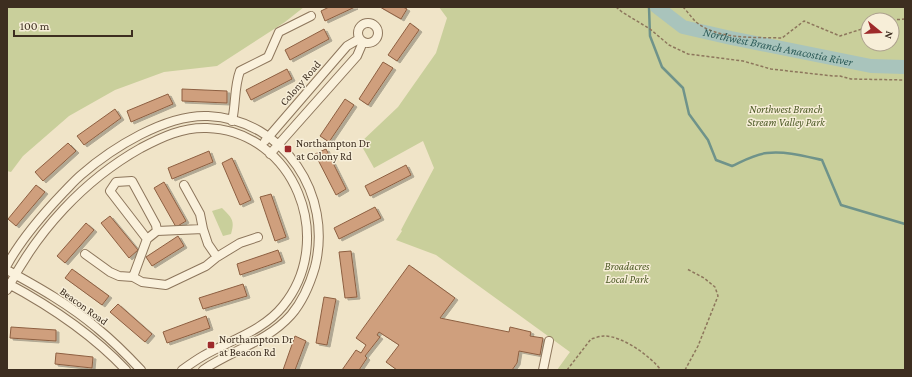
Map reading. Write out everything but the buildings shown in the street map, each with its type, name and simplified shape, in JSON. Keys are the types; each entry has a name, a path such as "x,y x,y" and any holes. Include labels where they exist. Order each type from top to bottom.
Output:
{"street":[{"path":"232,121 235,108 236,83 240,71 268,58 279,32 311,16"},
{"name":"Colony Road","path":"262,146 268,137 347,46 361,40 357,56 270,154"},
{"path":"7,265 17,248 46,212 81,175 117,148 162,124 185,118 207,116 248,125 278,144 304,176 316,209 319,225 319,247 310,283 292,314 278,328 265,337 216,367 203,370"},
{"path":"8,286 27,254 54,220 89,184 123,158 159,138 187,129 207,128 224,130 244,136 262,146 270,154 294,182 300,195 305,212 307,240 300,278 283,306 271,319 259,327 203,356 182,370"},
{"path":"101,160 116,182"},
{"path":"116,182 132,181 156,225 157,231"},
{"path":"116,182 110,191 147,239"},
{"path":"184,185 200,214 208,244 217,257"},
{"path":"133,277 147,239 157,231 203,229"},
{"path":"85,254 110,272 119,276 133,277 142,282 166,285 206,266 217,257 240,244 258,237"},
{"path":"307,240 319,240"},
{"name":"Beacon Road","path":"7,270 65,304 96,327 113,341 141,370"},
{"name":"Beacon Road","path":"8,286 46,305 80,329 126,370"},
{"path":"543,370 549,341"},
{"path":"203,356 216,367"}],"path":[{"path":"616,7 650,29 669,45 688,54 743,61 770,69 840,76 851,79 905,80"},
{"path":"683,7 695,22 713,32 725,35 782,38 804,21 840,36 860,30"},
{"path":"685,370 698,346 718,296 715,287 704,278 687,269"},
{"path":"567,370 591,339 605,336 620,339 637,349 661,370"}],"green space":[{"path":"7,7 304,7 285,22 217,66 164,72 115,90 69,116 23,156 11,172 7,171"},
{"name":"Northwest Branch Stream Valley Park","path":"439,7 905,7 905,370 557,370 570,352 436,255 396,240 434,168 423,141 374,168 360,143 398,107 436,53 447,18"},
{"path":"222,208 233,222 231,234 223,236 212,211"}],"waterway":[{"path":"649,7 650,36 662,67 683,88 689,114 708,140 716,160 732,166 749,158 767,153 795,154 822,160 841,205 905,224"},
{"name":"Northwest Branch Anacostia River","path":"657,7 683,27 871,66 905,67"}],"place":[{"name":"Northampton Dr at Colony Rd","path":"288,149"},
{"name":"Northampton Dr at Beacon Rd","path":"211,345"}],"park label":[{"name":"Broadacres Local Park","path":"627,272"}]}
